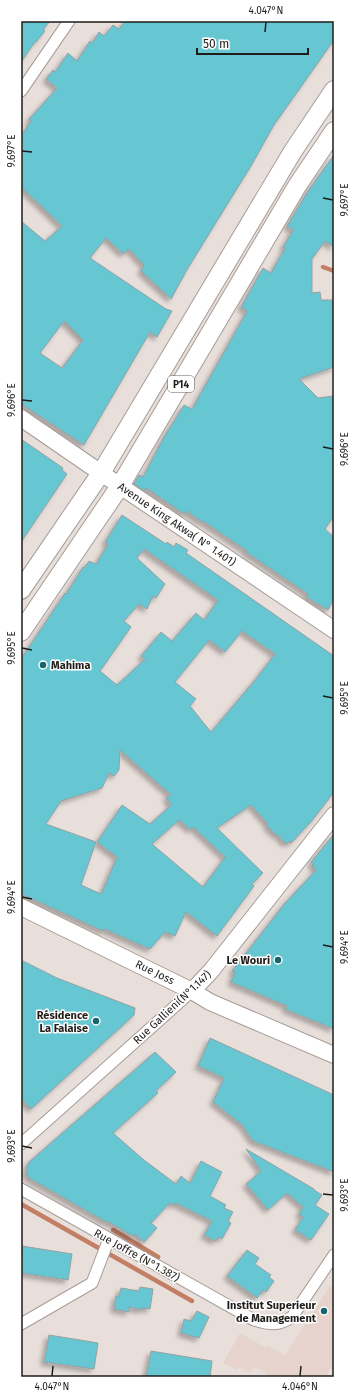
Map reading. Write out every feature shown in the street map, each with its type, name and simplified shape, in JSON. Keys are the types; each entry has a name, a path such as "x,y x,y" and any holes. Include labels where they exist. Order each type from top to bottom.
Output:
{"main road":[{"name":"P14","path":"21,590 101,473 293,151 334,90"},
{"name":"P14","path":"21,632 120,486 297,186 334,131"},
{"name":"Avenue King Akwa( N° 1.401)","path":"21,418 334,630"},
{"name":"Rue Gallieni(N°1.147)","path":"192,991 211,971 334,815"},
{"name":"Rue Joss","path":"21,907 192,991 210,1002 334,1055"}],"street":[{"path":"21,91 69,21"},
{"name":"Rue Gallieni(N°1.147)","path":"21,1144 192,991"},
{"name":"Rue Joffre (N°1.387)","path":"21,1189 254,1320 268,1324 282,1323 292,1317 334,1255"},
{"path":"21,1324 92,1283 109,1239"}],"shaded area":[{"name":"Institut Superieur de Management","path":"330,1286 334,1288 334,1363 325,1377 270,1377 266,1375 266,1372 254,1367 250,1373 239,1367 237,1370 223,1363 240,1333 266,1348 267,1345 285,1355"}],"building":[{"path":"21,21 50,21 43,30 45,31 21,62"},
{"path":"125,21 334,21 334,40 274,125 171,299 141,271 144,265 129,249 123,254 106,238 90,258 166,309 172,311 157,337 150,332 84,445 21,404 21,221 45,241 62,226 21,187 21,136 31,121 29,119 57,88 46,79 53,70 55,72 68,53 77,61 90,41 92,43 99,32 104,36 113,25 119,29","holes":["64,321 83,340 62,368 40,353"]},
{"path":"334,155 334,247 325,241 312,259 312,293 320,292 321,300 332,300 334,308 334,367 299,379 318,398 334,396 334,516 325,529 334,537 334,598 328,610 306,597 308,594 203,521 202,522 186,511 184,514 146,488 144,491 134,484 139,475 143,477 164,437 184,405 192,409 247,311 241,307 263,268 271,273 293,230 287,226 308,191"},
{"path":"21,439 63,468 62,470 67,474 21,542"},
{"path":"122,515 166,544 167,542 174,547 176,543 188,550 186,553 334,656 334,792 311,822 291,843 289,841 286,844 277,834 276,835 251,805 217,828 263,873 252,884 254,886 217,936 186,912 175,936 165,932 150,949 104,929 103,931 21,894 21,659 83,567 84,568 89,561 96,564 108,544 105,542","holes":["144,549 218,600 204,620 196,613 172,641 161,632 141,656 145,659 117,685 100,671 131,627 124,621 139,604 147,609 153,596 156,598 165,584 137,558","242,631 275,654 211,732 190,706 196,699 175,682 209,640 225,652","120,750 171,795 166,797 171,805 150,824 122,805 97,842 117,857 101,894 81,885 96,842 46,824 61,801 102,788 109,773 114,776 119,770","179,820 191,830 193,827 225,857 203,887 152,844"]},
{"path":"334,834 334,1029 285,1009 287,1006 231,982 235,972 232,971 285,903 316,870 312,866 314,864 311,862"},
{"path":"21,960 57,978 135,1008 134,1015 31,1109 21,1098"},
{"path":"210,1038 334,1095 334,1172 253,1141 242,1125 213,1102 224,1078 198,1066"},
{"path":"155,1052 176,1072 156,1091 158,1093 113,1133 144,1160 176,1184 181,1176 190,1183 201,1161 222,1172 210,1196 226,1205 224,1208 233,1212 228,1221 231,1223 222,1239 219,1237 215,1241 204,1235 212,1221 175,1203 173,1205 170,1203 151,1223 157,1228 144,1242 135,1234 133,1236 107,1221 106,1222 29,1178 27,1175 26,1169 29,1162"},
{"path":"246,1149 322,1195 315,1205 329,1214 311,1240 295,1230 303,1217 299,1214 303,1207 287,1193 268,1210 246,1184 261,1171"},
{"path":"22,1246 72,1254 68,1280 21,1273"},
{"path":"247,1250 259,1258 255,1264 271,1275 269,1277 274,1281 266,1292 263,1290 257,1298 227,1276"},
{"path":"140,1287 153,1289 150,1309 142,1308 142,1310 129,1307 129,1312 114,1309 116,1296 119,1296 121,1288 139,1291"},
{"path":"197,1311 209,1317 199,1338 181,1333 184,1319 191,1321"},
{"path":"49,1335 98,1343 94,1369 44,1362"},
{"path":"151,1351 212,1361 210,1377 146,1377"}],"waterway":[{"path":"323,267 334,271"},
{"path":"21,1204 192,1301"},
{"path":"113,1230 158,1257"}],"place":[{"name":"Mahima","path":"43,665"},
{"name":"Le Wouri","path":"278,960"},
{"name":"Résidence La Falaise","path":"96,1021"},
{"name":"Institut Superieur de Management","path":"324,1311"}]}
